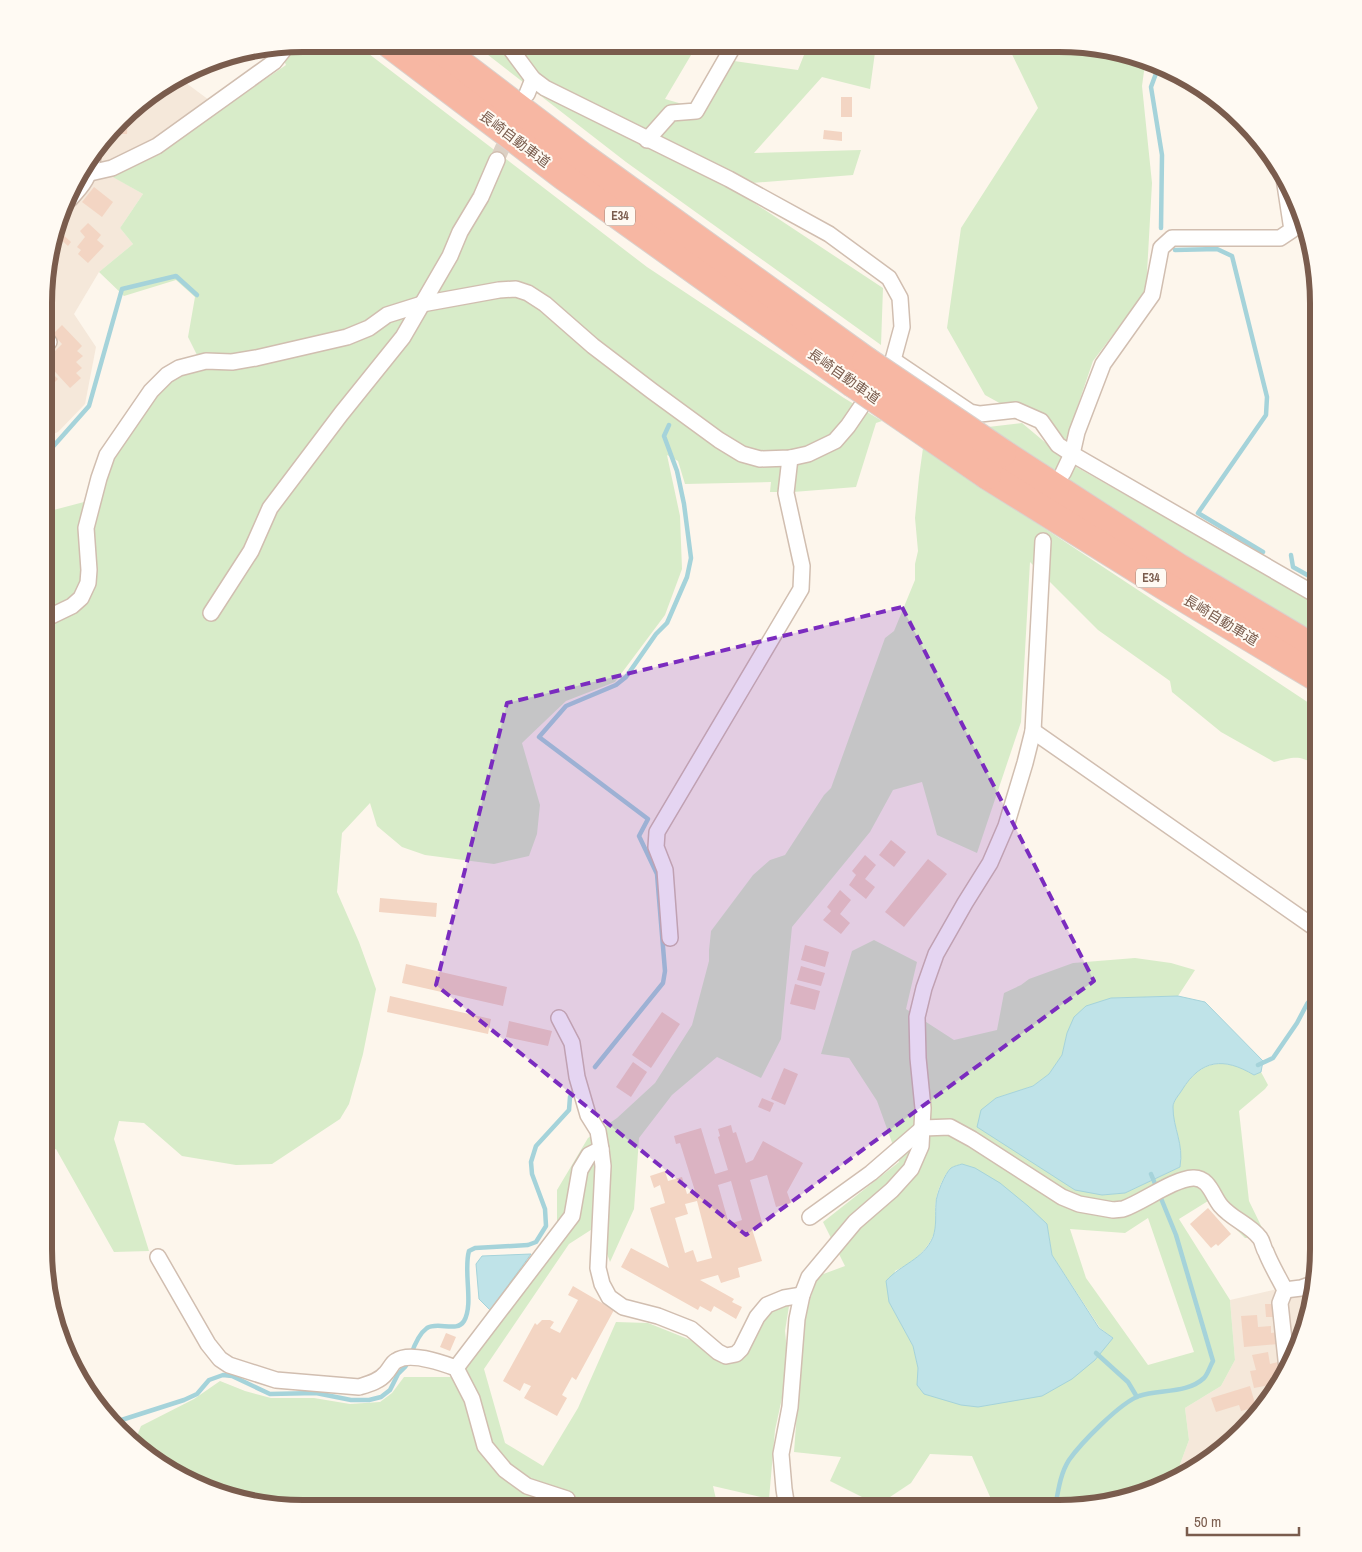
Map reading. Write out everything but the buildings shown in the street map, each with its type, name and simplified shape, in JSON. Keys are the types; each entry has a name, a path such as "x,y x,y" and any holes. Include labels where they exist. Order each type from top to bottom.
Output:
{"highway":[{"name":"長崎自動車道","path":"401,52 564,176 860,372 994,464 1165,586 1310,673"},
{"name":"長崎自動車道","path":"445,52 860,372"},
{"name":"長崎自動車道","path":"994,464 1179,568 1310,646"}],"street":[{"path":"52,616 72,606 81,598 88,583 86,528 107,455 151,391 167,375 179,368 206,361 232,362 256,358 346,337 369,328 386,315 422,304 499,290 516,289 528,293 546,304 594,346 719,440 742,454 760,459 790,458 808,454 835,441 848,426 893,360 902,328 900,298 889,278 829,234 729,180 545,88 533,79 513,52"},
{"path":"647,140 671,113 696,111 730,52"},
{"path":"83,183 90,173 112,168 157,146 274,62 281,54"},
{"path":"527,94 533,79"},
{"path":"211,613 250,551 270,508 341,414 403,337 450,256 460,232 481,197 498,160"},
{"path":"1064,473 1102,364 1152,295 1161,248 1172,238 1280,238 1292,230 1288,202"},
{"path":"893,360 970,412 980,414 1016,410 1041,421 1058,445 1072,454 1310,591"},
{"path":"670,938 666,870 656,847 657,832 801,589 802,566 786,493 790,458"},
{"path":"786,1500 781,1454 790,1407 797,1319 802,1295 809,1277 856,1222 892,1190 911,1169 921,1146 923,1108 918,1058 917,1017 924,988 936,954 990,863 1006,826 1033,731 1043,541"},
{"path":"1033,731 1310,924"},
{"path":"559,1018 572,1044 577,1077 588,1115 598,1131 603,1166 598,1268 602,1284 609,1297 623,1307 658,1316 691,1329 718,1352 726,1356 736,1354 741,1349 757,1317 767,1305 784,1298 802,1295"},
{"path":"810,1217 870,1173 923,1128 950,1127 972,1138 1062,1197 1079,1204 1113,1210 1132,1206 1168,1186 1192,1177 1199,1178 1206,1182 1220,1205 1230,1216 1253,1231 1261,1240 1265,1252 1285,1290 1280,1303 1286,1355"},
{"path":"456,1368 572,1216 580,1170 589,1155 601,1149"},
{"path":"158,1257 208,1344 220,1359 229,1365 276,1380 359,1386 372,1383 385,1375 396,1361 408,1358 440,1362 456,1368 472,1399 485,1446 505,1470 527,1486 567,1499"},
{"path":"1285,1290 1306,1286"}],"highlighted area":[{"path":"902,607 1094,981 746,1235 436,985 507,703"}],"shaded area":[{"path":"185,82 209,100 112,176 143,194 120,228 133,244 99,272 74,314 96,347 85,404 58,432 52,434 52,304 57,255 66,223 78,193 104,151 138,115 151,104"},
{"path":"1307,1280 1305,1297 1296,1329 1276,1374 1258,1401 1236,1426 1211,1448 1178,1469 1189,1440 1185,1408 1221,1386 1235,1360 1230,1300"}],"green space":[{"path":"366,52 647,267 844,398 882,421 876,423 856,487 770,492 771,482 685,484 678,461 667,455 680,516 682,569 665,615 615,682 566,701 522,743 540,805 537,834 529,856 494,864 425,855 402,847 377,826 370,803 342,833 337,892 359,942 376,989 363,1054 349,1104 340,1119 272,1164 236,1165 182,1156 144,1123 119,1121 114,1139 149,1251 114,1252 56,1149 52,1150 52,621 83,605 92,528 105,484 119,447 150,402 175,376 202,365 188,337 195,297 176,280 124,296 99,272 133,244 120,228 143,194 111,176 241,96 286,65 281,54"},
{"path":"484,52 693,52 665,99 703,110 734,61 798,70 805,52 875,52 870,89 822,77 754,153 861,150 853,175 727,185 883,288 881,345 626,162"},
{"path":"1011,52 1075,53 1107,57 1144,68 1142,86 1152,183 1146,291 1093,361 1066,440 985,395 947,328 961,228 1038,108"},
{"path":"1022,423 1071,464 1310,599 1310,634 1272,613 988,427"},
{"path":"923,448 1310,704 1310,762 1301,758 1274,762 1221,732 1172,692 1170,681 1098,630 1030,562 1021,722 977,853 937,835 922,782 893,790 870,832 792,927 781,1039 761,1078 717,1057 672,1095 639,1138 634,1209 610,1262 597,1226 569,1244 484,1369 505,1443 543,1466 578,1408 616,1322 648,1323 693,1341 722,1364 739,1362 757,1328 771,1310 789,1306 785,1331 787,1351 782,1398 775,1430 769,1499 713,1486 716,1500 287,1499 255,1495 223,1486 193,1474 151,1448 137,1436 141,1426 194,1399 220,1381 245,1391 271,1398 314,1398 350,1404 380,1402 392,1393 404,1377 451,1377 557,1225 557,1190 588,1138 617,1118 655,1083 692,1025 709,961 711,931 753,875 770,860 785,855 824,795 831,788 885,638 894,631 915,580 915,564 918,551 915,518"},
{"path":"84,502 82,585 69,601 52,607 52,510"},
{"path":"874,940 917,962 906,1009 954,1040 997,1030 1004,993 1029,979 1073,963 1135,958 1171,963 1195,970 1178,996 1111,998 1067,1033 1062,1055 1049,1074 1033,1086 996,1098 1102,1195 1125,1193 1180,1167 1181,1150 1173,1115 1173,1105 1189,1080 1197,1072 1214,1064 1223,1064 1243,1069 1254,1075 1261,1072 1268,1085 1239,1111 1249,1201 1267,1238 1245,1238 1208,1201 1179,1219 1230,1300 1235,1360 1221,1386 1185,1408 1189,1440 1178,1469 1139,1486 1107,1495 1058,1500 991,1500 972,1456 930,1454 911,1483 886,1500 868,1500 830,1481 841,1457 794,1452 804,1317 818,1276 845,1266 823,1222 899,1162 877,1101 849,1058 821,1054 852,951","holes":["962,1164 1047,1224 1052,1255 1100,1328 1113,1338 917,1385 918,1368 913,1346 889,1302 895,1271 916,1258 932,1238 935,1228 935,1205 941,1183 946,1174 951,1168","1148,1218 1194,1352 1148,1365 1086,1278 1070,1229 1125,1233"]}],"water":[{"path":"1178,996 1205,1002 1263,1061 1261,1072 1254,1075 1233,1065 1214,1064 1197,1072 1189,1080 1173,1105 1173,1115 1181,1151 1180,1167 1125,1193 1102,1195 1075,1190 977,1127 981,1110 996,1098 1033,1086 1049,1074 1062,1055 1067,1033 1074,1017 1086,1006 1111,998"},
{"path":"962,1164 975,1168 1000,1183 1047,1224 1052,1255 1099,1328 1113,1338 1095,1360 1072,1379 1042,1396 978,1407 961,1405 924,1394 917,1385 918,1368 913,1346 889,1302 886,1281 898,1270 918,1257 929,1245 934,1233 936,1199 941,1184 951,1168"},
{"path":"531,1254 490,1310 479,1299 476,1264 482,1256"}],"waterway":[{"path":"1156,73 1151,87 1162,155 1161,228"},
{"path":"1175,250 1217,249 1232,256 1267,397 1266,415 1198,513 1263,552"},
{"path":"52,448 89,406 122,289 176,276 197,295"},
{"path":"595,1067 663,983 665,971 657,874 639,836 648,819 539,737 566,706 616,685 626,677 656,634 667,623 687,577 691,558 684,504 677,471 664,436 669,425"},
{"path":"1291,555 1293,567 1310,577"},
{"path":"1258,1065 1273,1058 1310,1000"},
{"path":"411,1355 420,1336 427,1328 431,1326 452,1327 464,1321 468,1306 467,1259 469,1251 475,1248 528,1245 536,1242 546,1226 545,1209 532,1174 531,1162 536,1146 569,1110 570,1097 574,1091"},
{"path":"1057,1500 1066,1465 1101,1424 1131,1400 1139,1396 1190,1387 1204,1378 1213,1361 1176,1235 1151,1174"},
{"path":"1096,1353 1128,1382 1137,1397"},
{"path":"121,1420 184,1400 197,1394 209,1380 223,1375 232,1376 270,1394 316,1393 351,1400 369,1400 381,1397 390,1390 398,1374 408,1362"}],"tunnel":[{"path":"497,160 511,129"}]}
